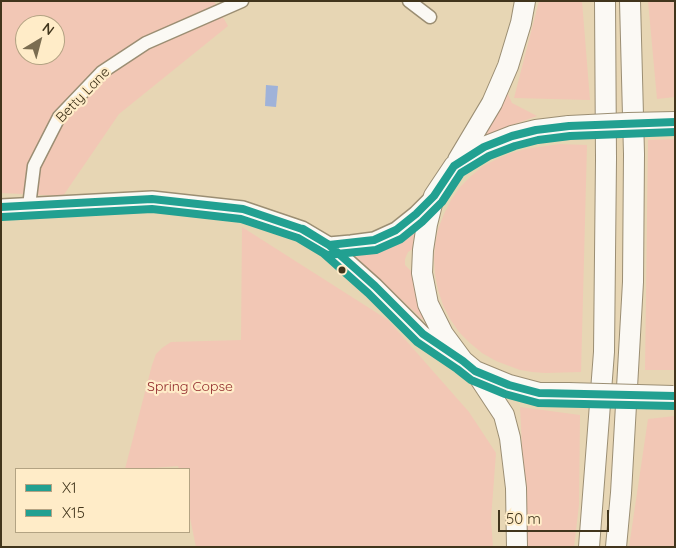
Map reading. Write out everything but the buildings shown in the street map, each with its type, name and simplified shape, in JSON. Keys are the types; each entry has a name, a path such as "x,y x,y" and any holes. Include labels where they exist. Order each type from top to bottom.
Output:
{"highway":[{"path":"517,547 516,488 510,438 504,415 469,366 443,334 428,304 422,272 423,250 434,196 480,124 500,86 521,23 525,1"},
{"path":"589,547 604,352 605,1"},
{"path":"616,547 621,493 633,282 634,154 630,1"},
{"path":"454,166 484,147 512,136 536,130 569,126 675,122"},
{"path":"469,366 509,385 539,393 674,396"}],"street":[{"name":"Betty Lane","path":"29,206 34,166 58,117 102,72 146,43 242,1"},
{"path":"409,1 430,17"},
{"path":"329,244 374,240 396,230 434,196"},
{"path":"1,207 152,199 243,210 302,228 329,244 423,334 469,366"}],"green space":[{"path":"1,1 214,1 228,26 119,114 63,196 1,193"},
{"path":"539,1 582,1 590,100 514,98"},
{"path":"648,1 675,1 675,97 657,99"},
{"path":"506,90 512,103 537,116 495,132 474,145"},
{"path":"675,139 675,370 645,370 648,140"},
{"path":"559,144 587,145 581,372 532,372 520,370 496,361 482,353 459,332 443,305 438,290 435,275 435,244 438,229 451,200 460,187 483,166 511,153"},
{"path":"417,225 413,249 408,252 405,265 415,275 423,320 360,261 348,254 381,247"},
{"name":"Spring Copse","path":"242,227 388,320 469,412 496,453 491,519 493,547 196,547 190,518 190,468 179,468 178,466 125,468 156,354 171,342 241,340"},
{"path":"520,407 580,415 579,505 574,547 527,547"},
{"path":"675,416 674,547 629,547 648,419"}],"water":[{"path":"266,85 278,86 276,107 265,106"}],"transit line":[{"name":"X1","path":"303,229 329,245 374,240 396,230 416,214 434,196 454,166 484,147 512,136 536,130 569,126 675,122"},
{"name":"X15","path":"298,238 327,255 376,250 401,239 422,222 442,202 461,173 489,156 538,140 570,136 675,132"},
{"name":"X1","path":"1,207 152,199 243,209 302,229 329,245 375,286 423,334 475,371 509,385 539,393 675,396"},
{"name":"X15","path":"2,217 152,209 241,219 298,238 323,253 368,293 417,342 471,380 505,394 538,403 675,406"}]}
